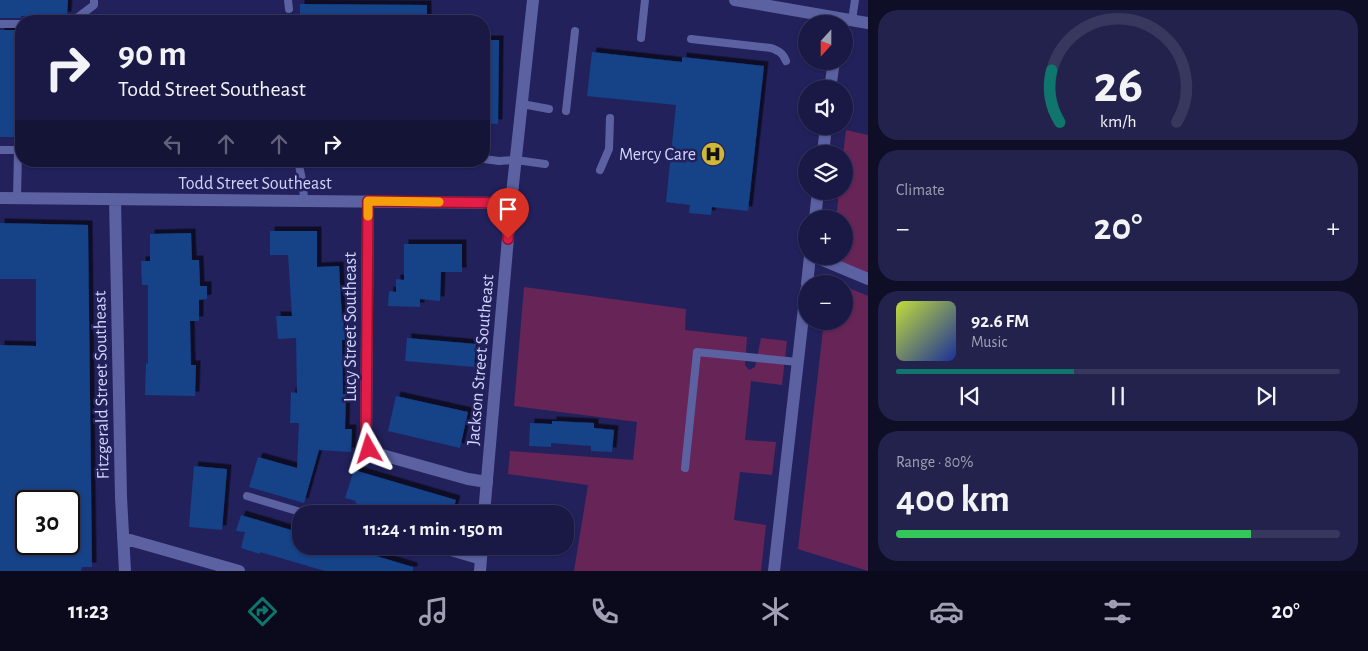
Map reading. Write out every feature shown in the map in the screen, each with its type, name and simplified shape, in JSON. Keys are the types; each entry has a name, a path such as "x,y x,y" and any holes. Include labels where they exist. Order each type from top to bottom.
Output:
{"street":[{"name":"Jackson Street Southeast","path":"485,505 510,203 533,0"},
{"path":"735,0 812,15"},
{"path":"853,22 868,23"},
{"name":"Todd Street Southeast","path":"0,198 510,203"},
{"name":"Fitzgerald Street Southeast","path":"115,199 125,571"},
{"name":"Lucy Street Southeast","path":"368,201 366,445 375,453 468,479 487,482"},
{"path":"835,265 868,278"},
{"path":"774,571 802,330"},
{"path":"123,538 239,571"}],"lane":[{"path":"81,15 94,5 94,0"},
{"path":"288,0 288,9"},
{"path":"641,38 645,0"},
{"path":"846,15 855,0"},
{"path":"0,24 15,24"},
{"path":"566,111 575,31"},
{"path":"690,39 771,48 778,50 786,61"},
{"path":"522,104 549,109"},
{"path":"600,170 609,149 610,118"},
{"path":"0,150 15,150"},
{"path":"490,159 545,164"},
{"path":"17,198 19,167"},
{"path":"300,167 304,184 304,201"},
{"path":"685,468 696,352 798,362"},
{"path":"248,496 292,510"},
{"path":"452,555 480,566"}],"shaded area":[{"path":"853,132 868,135 868,279 836,265 853,265 853,210 837,210 838,200 853,200 853,145 844,145 845,135 853,135"},
{"path":"524,287 686,309 685,330 747,337 745,365 749,370 755,367 761,338 787,341 782,385 751,381 745,440 776,442 772,475 740,472 734,520 766,525 761,571 574,571 588,485 508,474 510,451 633,460 637,422 514,406"},
{"path":"853,290 868,296 868,571 798,549 823,330 853,330"}],"building":[{"path":"0,0 68,0 67,15 15,15 15,18 0,18"},
{"path":"300,4 427,5 427,15 300,15"},
{"path":"0,30 15,30 15,137 0,137"},
{"path":"490,40 499,40 498,124 490,123"},
{"name":"Mercy Care","path":"592,52 682,62 682,57 764,66 748,211 712,207 711,215 689,213 690,205 666,202 676,105 587,96"},
{"path":"0,223 88,225 92,567 82,567 81,571 0,571 0,345 36,346 36,279 0,279"},
{"path":"270,231 317,231 317,267 339,266 345,340 342,340 343,394 346,394 345,429 352,429 351,452 319,450 304,503 249,487 258,457 297,468 299,423 290,423 291,392 297,393 296,338 278,339 276,316 292,316 288,255 270,255"},
{"path":"191,233 192,260 199,260 200,286 207,286 207,299 199,300 199,321 190,321 191,365 196,365 195,396 145,395 146,363 148,364 148,285 142,285 141,261 150,261 150,234"},
{"path":"404,244 462,244 462,272 441,272 440,301 420,299 420,307 388,306 389,291 396,292 396,279 404,280"},
{"path":"407,338 476,344 474,367 405,361"},
{"path":"396,396 468,412 460,448 388,431"},
{"path":"552,421 594,423 594,428 614,430 612,452 591,451 591,446 551,443 551,447 529,446 530,423 552,424"},
{"path":"194,466 227,469 222,530 189,527"},
{"path":"354,470 456,500 455,505 361,505 355,503 356,501 345,498"},
{"path":"241,515 292,530 292,555 373,555 413,567 413,571 325,571 241,548 245,532 236,531"}],"slow traffic":[{"path":"368,216 368,201 439,202"}],"place":[{"name":"Mercy Care","path":"713,154"}],"route":[{"path":"369,449 366,445 368,201 510,203 508,239"}]}
